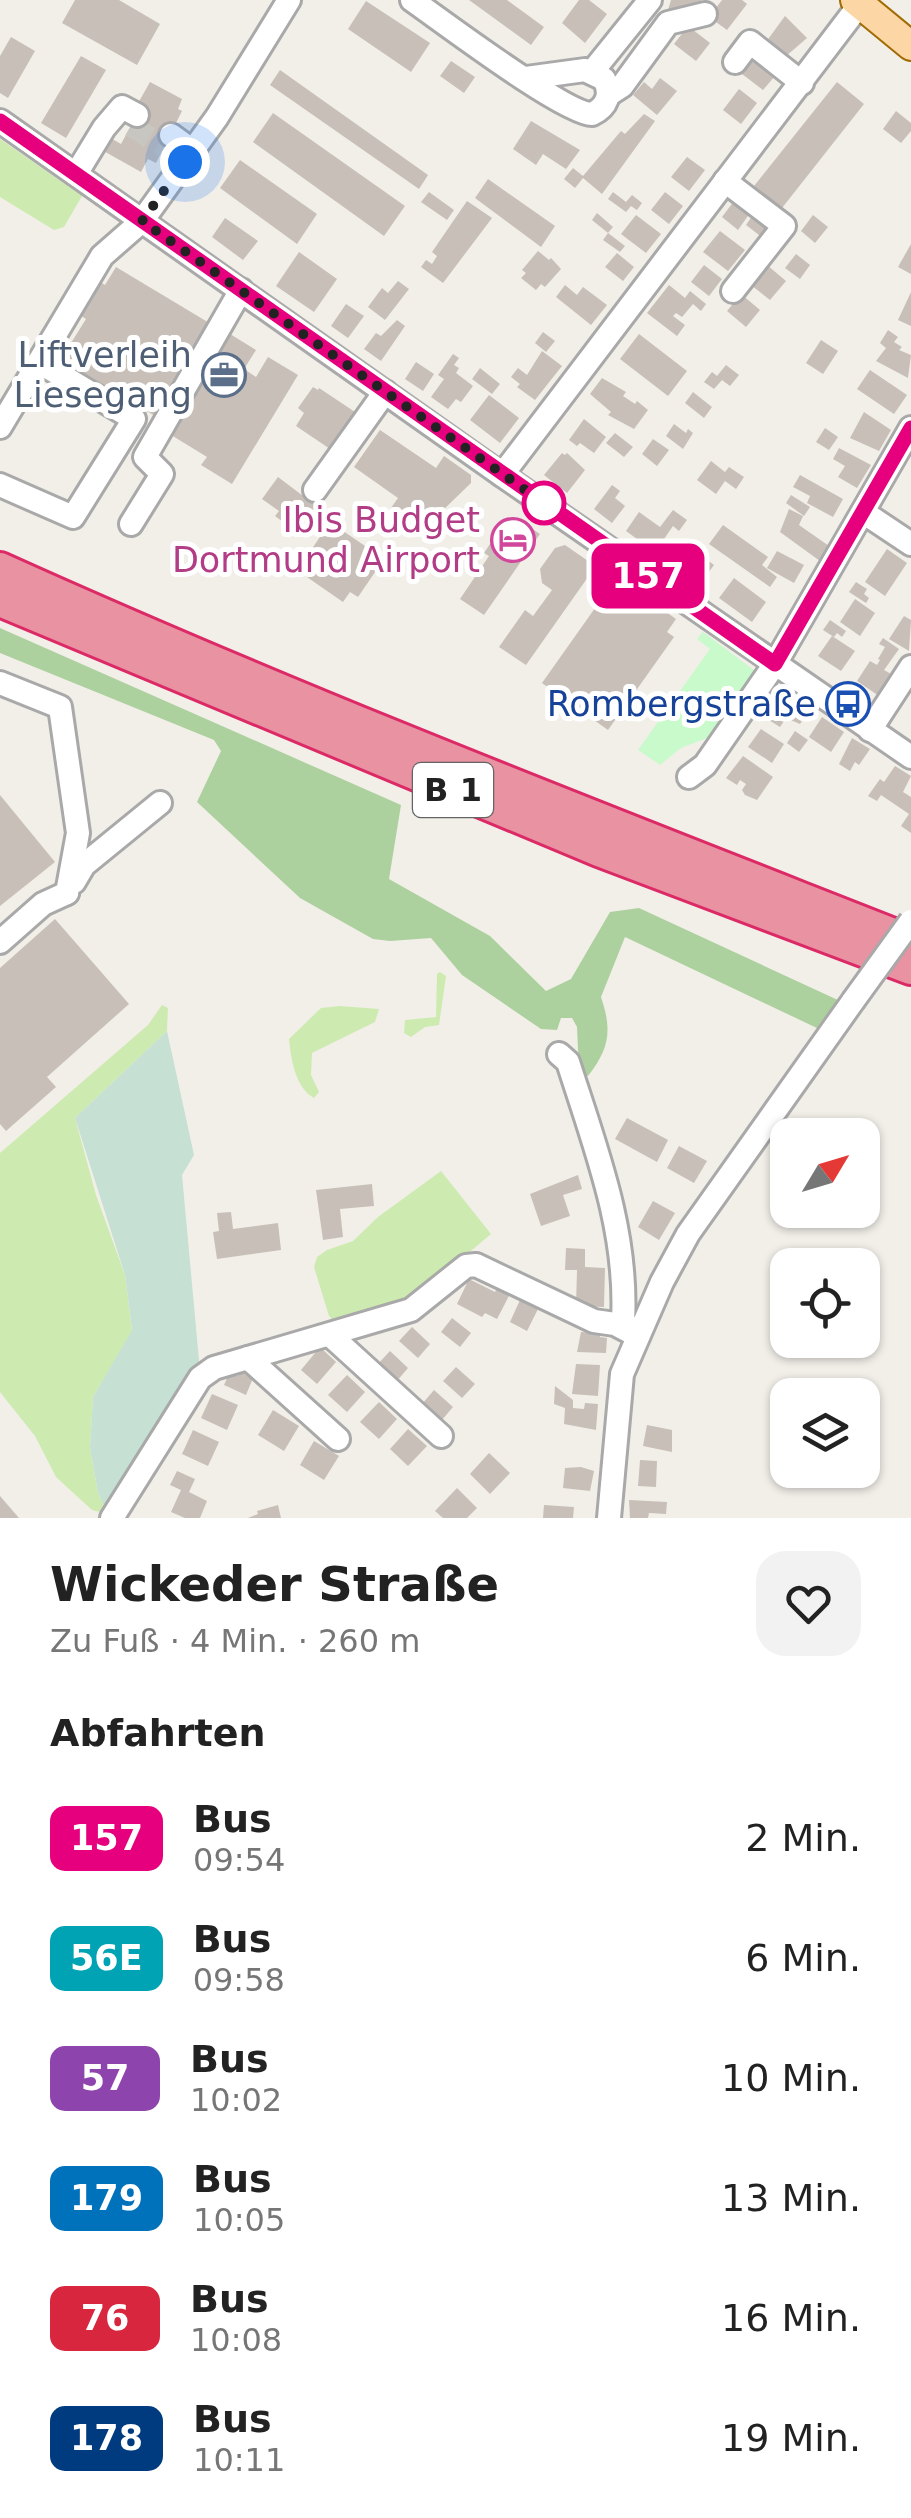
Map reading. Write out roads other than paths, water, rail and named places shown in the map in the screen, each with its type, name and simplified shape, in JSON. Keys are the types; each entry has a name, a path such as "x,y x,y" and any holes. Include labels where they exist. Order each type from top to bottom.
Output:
{"highway":[{"name":"B 1","path":"0,570 360,722 911,942"},
{"name":"B 1","path":"0,600 546,828 911,968"}],"main road":[{"path":"859,1 911,46"}],"street":[{"path":"0,427 102,256 142,221 175,154 217,118 288,0"},
{"path":"412,0 583,114 598,111 608,95 622,86 668,24 705,14"},
{"path":"592,72 650,0"},
{"path":"502,474 802,83 859,1"},
{"path":"735,62 750,42 802,83"},
{"path":"526,78 592,72 604,79 608,95"},
{"path":"0,121 911,757"},
{"path":"76,174 122,125"},
{"path":"725,181 784,226 733,291"},
{"path":"131,524 162,474 145,457 241,290"},
{"path":"0,485 72,516 134,419 39,362"},
{"path":"315,490 386,392"},
{"path":"688,777 706,765 775,664 911,428"},
{"path":"863,512 911,544"},
{"path":"870,730 911,667"},
{"path":"0,683 60,707 78,833 67,894"},
{"path":"0,942 43,904 67,894 84,865 160,804"},
{"path":"609,1518 619,1390 638,1336 688,1234 911,920"},
{"path":"558,1054 568,1062 610,1196 624,1269 623,1321 638,1336"},
{"path":"112,1518 200,1378 214,1368 411,1310 466,1266 476,1265 594,1321 615,1324 638,1336"},
{"path":"330,1335 441,1436"},
{"path":"248,1358 338,1439"}],"tunnel":[{"path":"131,126 165,147"}],"place":[{"name":"Liftverleih Liesegang","path":"224,375"},
{"name":"Ibis Budget Dortmund Airport","path":"513,540"},
{"name":"Rombergstraße","path":"848,704"}]}
